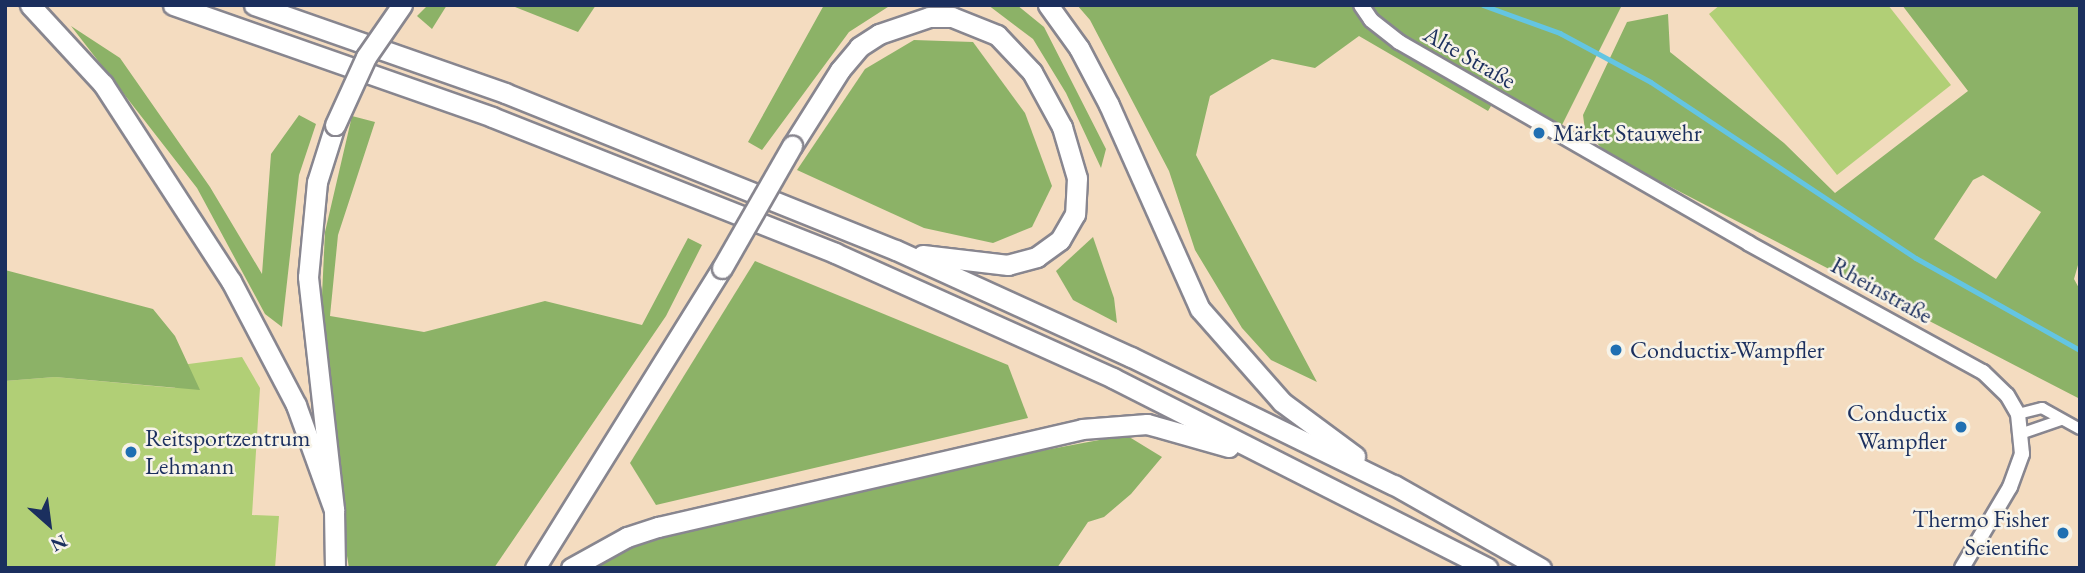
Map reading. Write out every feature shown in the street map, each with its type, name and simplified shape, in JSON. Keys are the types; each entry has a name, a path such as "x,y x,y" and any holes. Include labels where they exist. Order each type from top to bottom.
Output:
{"highway":[{"path":"30,5 103,85 230,281 296,405 334,510"},
{"path":"173,5 492,117 835,253 1101,372 1488,568"},
{"path":"254,5 505,93 895,250 1131,357 1394,485 1541,568"},
{"path":"335,568 334,510 308,277 317,183 335,125 366,57 402,5"},
{"path":"1048,5 1079,48 1109,105 1200,309 1282,402 1394,485"},
{"path":"535,568 722,268 792,146 859,47 900,24 952,17 975,23 1016,52 1049,99 1074,161 1075,214 1060,240 1037,257 1008,265 987,266 895,250"},
{"path":"571,568 627,537 658,527 1108,425 1147,424 1188,432 1287,464"}],"street":[{"name":"Alte Straße","path":"1361,5 1371,20 1399,42 1564,137"},
{"name":"Rheinstraße","path":"1564,137 1983,372 2007,395 2018,414 2023,433 2022,454 2010,487 1962,568"},
{"path":"2018,414 2042,408 2080,429"},
{"path":"2023,433 2061,420"}],"green space":[{"path":"428,5 447,5 432,29 417,16"},
{"path":"510,5 596,5 578,32"},
{"path":"824,5 891,5 849,32 762,150 748,142"},
{"path":"988,5 1017,5 1044,27 1106,149 1101,168 1066,93 1033,39"},
{"path":"1077,5 1622,5 1561,127 1500,91 1488,111 1359,36 1315,68 1272,59 1210,96 1196,155 1317,382 1271,360 1242,328 1195,250 1169,171 1090,20"},
{"path":"1720,5 1888,5 1951,85 1837,175 1709,14"},
{"path":"1902,5 2080,5 2080,258 2074,279 2080,290 2080,399 1607,154 1585,130 1583,115 1627,22 1668,14 1670,52 1784,143 1835,193 1968,91","holes":["1983,175 2041,212 1996,279 1934,239 1973,180"]},
{"path":"71,26 120,58 210,187 262,274 271,154 299,115 316,124 299,175 282,327 265,314 197,188"},
{"path":"914,40 973,42 1025,113 1052,186 1032,227 993,243 924,228 797,170 865,69"},
{"path":"352,116 375,122 338,235 330,316 424,332 545,301 642,325 688,238 702,245 666,316 494,568 349,568 318,380 325,232"},
{"path":"1093,237 1114,298 1117,323 1073,300 1056,271"},
{"path":"755,261 1008,365 1028,418 656,505 630,463"},
{"path":"5,270 153,309 175,336 200,390 55,377 5,381"},
{"name":"Reitsportzentrum Lehmann","path":"242,357 260,388 252,515 279,516 275,568 5,568 5,381 55,377 175,388 181,365"},
{"path":"1126,435 1162,457 1131,494 1104,517 1088,522 1057,568 590,568 628,546 665,534 986,461"}],"waterway":[{"path":"1483,5 1560,33 1651,82 1916,258 2080,350"}],"place":[{"name":"Märkt Stauwehr","path":"1539,133"},
{"name":"Conductix-Wampfler","path":"1616,350"},
{"name":"Conductix Wampfler","path":"1961,427"},
{"name":"Reitsportzentrum Lehmann","path":"131,452"},
{"name":"Thermo Fisher Scientific","path":"2063,533"}]}
